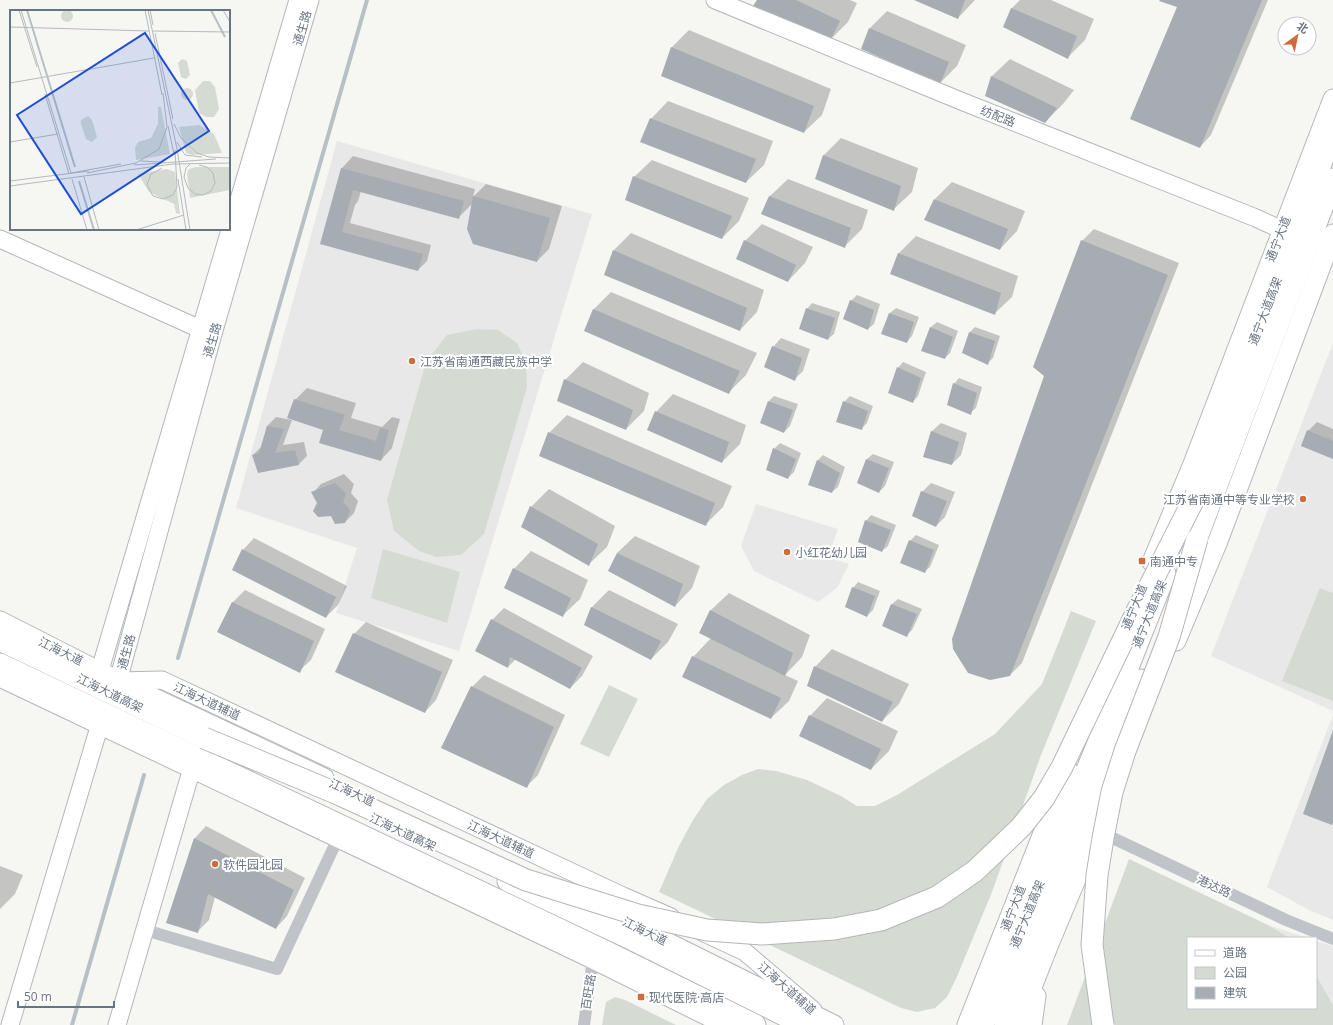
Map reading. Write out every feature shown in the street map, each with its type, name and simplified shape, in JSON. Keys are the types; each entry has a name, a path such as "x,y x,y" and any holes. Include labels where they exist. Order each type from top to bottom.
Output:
{"highway":[{"name":"通宁大道高架","path":"982,1025 987,994 1098,743 1196,495 1333,132"},
{"name":"通宁大道高架","path":"1006,1025 1196,539 1333,179"},
{"path":"204,738 338,794 526,880 638,915 707,930 762,934 834,929 881,920 936,897 974,871 1021,827 1044,798 1062,767 1138,609 1196,495"},
{"path":"1103,1025 1092,945 1097,875 1103,838 1116,778 1168,637 1196,539"},
{"name":"江海大道高架","path":"0,640 204,738 629,938 804,1025"},
{"name":"江海大道高架","path":"0,664 584,941 755,1025"},
{"path":"978,1025 987,994"}],"main road":[{"name":"通宁大道","path":"967,1025 987,994 1053,806 1193,464 1333,99"},
{"path":"1017,1025 1048,944 1218,541 1333,234"},
{"name":"江海大道","path":"0,621 100,670 118,681 633,925 830,1023 843,1025"},
{"path":"0,677 593,959 726,1025"},
{"path":"1032,1025 1036,992 1048,944"},
{"path":"958,1025 987,994"}],"street":[{"name":"通生路","path":"118,681 206,332 298,0"},
{"name":"通生路","path":"100,670 310,0"},
{"name":"纺配路","path":"715,0 953,98 1256,218 1282,230"},
{"path":"0,238 206,332"},
{"name":"江海大道辅道","path":"118,681 162,680 745,952 830,1023"},
{"path":"10,1025 100,724"},
{"path":"117,1025 192,768"},
{"name":"港达路","path":"1096,830 1286,920 1333,939"},
{"path":"145,930 277,969 338,838"},
{"name":"百旺路","path":"584,1025 593,959"}],"shaded area":[{"name":"江苏省南通西藏民族中学","path":"337,141 592,214 459,651 336,613 357,548 236,508"},
{"name":"江苏省南通中等专业学校","path":"1333,343 1333,711 1211,656"},
{"name":"小红花幼儿园","path":"756,504 838,529 828,557 849,564 837,588 818,602 754,571 741,546"},
{"path":"1333,715 1333,920 1309,910 1267,887"},
{"path":"1268,925 1305,937 1287,937"},
{"path":"1317,941 1333,946 1333,1005 1317,977"}],"green space":[{"path":"477,329 498,330 517,343 526,362 527,387 484,534 461,555 436,557 419,551 394,531 387,500 426,362 447,335"},
{"path":"383,549 460,572 447,623 371,598"},
{"path":"1320,588 1333,593 1333,701 1282,681"},
{"path":"1071,611 1096,621 1041,755 992,892 956,979 947,997 935,1008 917,1012 901,1008 659,892 679,846 693,820 707,799 724,785 742,775 758,769 776,771 807,780 841,796 857,806 875,806 897,795 995,734 1042,684"},
{"path":"609,685 638,699 609,757 580,744"},
{"path":"1129,859 1268,925 1287,937 1187,937 1187,1009 1317,1009 1317,977 1333,1005 1333,1025 1067,1025"},
{"path":"615,997 625,1000 676,1025 602,1025 606,1002"}],"building":[{"path":"757,0 796,0 840,21 830,41 753,6"},
{"path":"914,0 965,0 958,19"},
{"path":"1262,0 1200,148 1130,119 1177,7 1159,1"},
{"path":"1011,8 1077,36 1068,59 1003,27"},
{"path":"869,28 949,62 940,84 861,49"},
{"path":"671,47 814,106 804,133 661,76"},
{"path":"991,76 1057,108 1045,123 985,96"},
{"path":"650,118 756,159 746,183 640,142"},
{"path":"823,155 901,186 894,211 815,179"},
{"path":"341,168 464,201 459,219 353,190 342,232 423,254 418,271 320,244"},
{"path":"633,176 732,216 722,239 625,200"},
{"path":"473,196 550,218 537,262 473,244 467,229"},
{"path":"769,196 851,228 845,248 761,214"},
{"path":"934,199 1008,229 1000,250 924,220"},
{"path":"744,240 796,265 788,282 736,259"},
{"path":"1081,240 1168,275 1010,676 990,680 968,673 953,649 952,639 1044,376 1033,367"},
{"path":"613,250 747,308 740,331 604,275"},
{"path":"898,253 1001,293 995,315 890,274"},
{"path":"850,300 874,310 868,330 843,319"},
{"path":"806,308 835,318 828,340 799,329"},
{"path":"593,309 740,371 729,394 584,331"},
{"path":"889,313 914,322 907,343 881,334"},
{"path":"930,327 953,337 945,359 921,351"},
{"path":"969,332 995,341 988,365 962,353"},
{"path":"772,346 802,358 795,381 764,367"},
{"path":"897,367 921,378 913,403 888,393"},
{"path":"564,379 633,410 626,430 557,401"},
{"path":"953,383 977,393 971,415 947,405"},
{"path":"294,399 345,415 339,430 376,441 380,428 389,430 381,461 319,443 323,430 287,418"},
{"path":"768,401 793,410 784,433 760,423"},
{"path":"843,401 868,411 862,430 836,422"},
{"path":"655,411 729,442 722,463 647,430"},
{"path":"267,426 284,429 275,453 295,450 299,465 258,473 252,455 259,453"},
{"path":"1307,430 1333,441 1333,459 1301,446"},
{"path":"931,431 959,442 952,465 923,457"},
{"path":"548,432 715,503 706,526 539,456"},
{"path":"773,448 796,459 788,479 766,470"},
{"path":"866,459 889,468 879,493 857,483"},
{"path":"817,460 840,473 832,493 808,485"},
{"path":"335,483 346,493 343,502 350,510 345,523 335,524 331,516 318,517 313,511 317,503 311,492"},
{"path":"921,491 947,501 936,527 912,516"},
{"path":"530,506 598,544 589,566 521,527"},
{"path":"865,520 891,530 882,552 858,542"},
{"path":"909,540 934,550 925,573 900,563"},
{"path":"242,549 336,597 326,618 232,570"},
{"path":"617,553 683,584 675,607 608,571"},
{"path":"513,568 571,598 563,617 504,588"},
{"path":"852,587 875,596 867,617 845,607"},
{"path":"232,602 314,641 300,673 217,632"},
{"path":"891,604 917,614 907,637 882,626"},
{"path":"591,607 661,641 651,660 584,625"},
{"path":"710,610 793,653 785,676 699,633"},
{"path":"491,619 582,668 570,689 510,657 508,668 475,651"},
{"path":"353,633 442,672 425,713 335,672"},
{"path":"692,656 781,698 771,719 682,677"},
{"path":"814,666 893,702 882,722 807,686"},
{"path":"471,686 554,727 527,788 441,748"},
{"path":"809,715 881,749 871,770 799,736"},
{"path":"1333,730 1333,822 1332,825 1303,814"},
{"name":"软件园北园","path":"194,838 294,890 276,929 208,894 198,933 166,923"}],"waterway":[{"path":"178,658 367,0"},
{"path":"72,1025 144,775"}],"place":[{"name":"江苏省南通西藏民族中学","path":"412,361"},
{"name":"江苏省南通中等专业学校","path":"1303,499"},
{"name":"小红花幼儿园","path":"787,552"},
{"name":"南通中专","path":"1142,561"},
{"name":"软件园北园","path":"215,864"},
{"name":"现代医院·高店","path":"641,997"}]}
